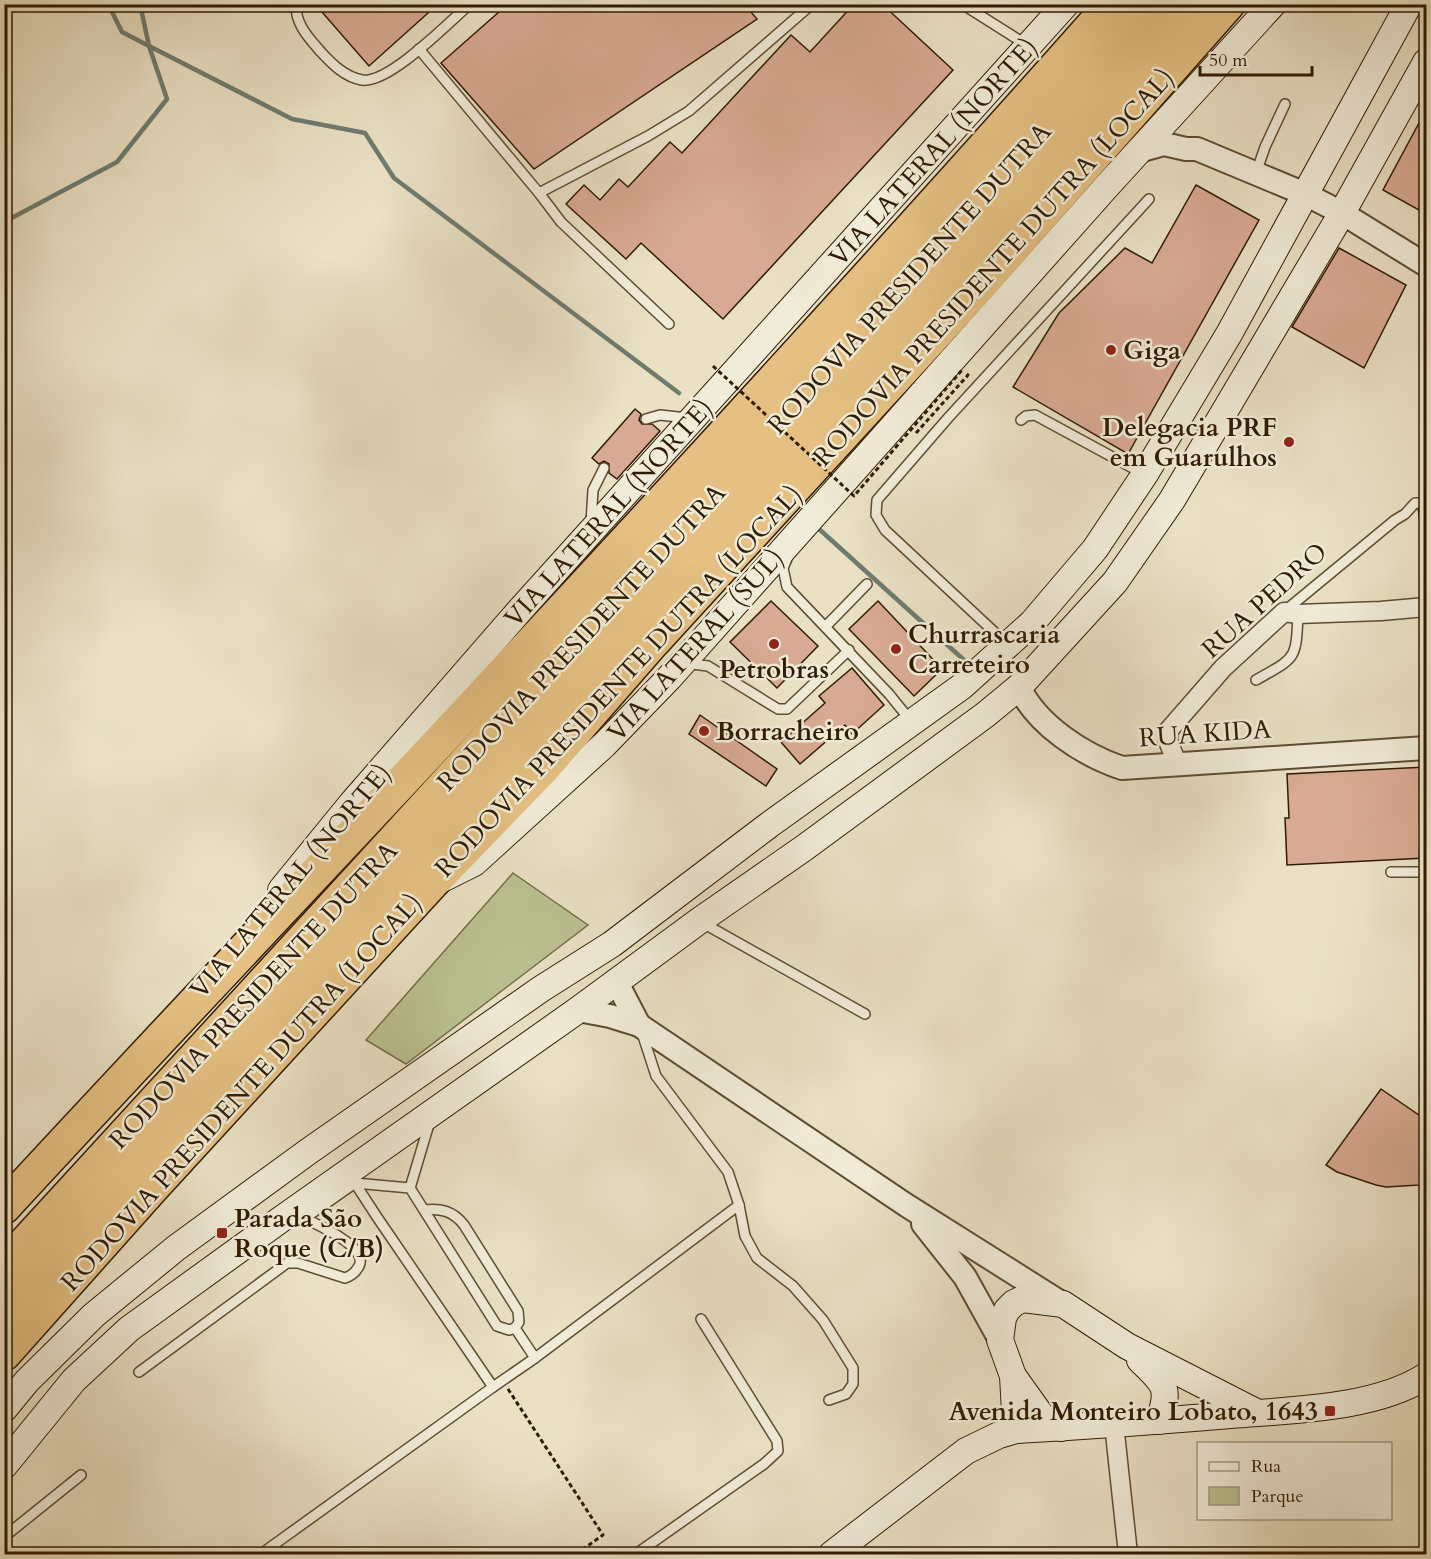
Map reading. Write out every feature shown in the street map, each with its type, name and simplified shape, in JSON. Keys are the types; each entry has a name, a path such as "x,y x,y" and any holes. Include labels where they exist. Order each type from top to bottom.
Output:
{"highway":[{"name":"RODOVIA PRESIDENTE DUTRA","path":"4,1207 486,691 928,210 1112,4"},
{"name":"RODOVIA PRESIDENTE DUTRA","path":"4,1266 965,219 1154,4"},
{"name":"RODOVIA PRESIDENTE DUTRA","path":"4,1307 209,1081 520,748 1003,220 1194,4"},
{"name":"RODOVIA PRESIDENTE DUTRA (LOCAL)","path":"4,1354 152,1188 431,884 543,768 653,642 971,295 1228,4"}],"main road":[{"name":"VIA LATERAL (NORTE)","path":"164,1034 352,802 591,531 1066,4"},
{"name":"VIA LATERAL (SUL)","path":"431,884 474,863 604,745 669,678 799,530 1273,4"},
{"path":"804,848 793,849 783,846 771,833 769,825 776,804 790,789 867,734 916,714 961,687 1045,609 1095,549 1145,474 1229,334 1409,4"},
{"path":"4,1466 74,1380 129,1329 352,1177 433,1113 804,848 985,716 1019,687 1115,582 1172,500 1342,213 1426,62"},
{"path":"1019,687 1018,658 1045,609"},
{"path":"4,1409 27,1381 94,1315 176,1248 309,1151 541,989 612,944 769,825"},
{"path":"541,989 555,987 563,993 569,1015"},
{"path":"1061,1428 1043,1418 1013,1376 1000,1340 1003,1318 1007,1310 1014,1303 1023,1299 1063,1304 1127,1346 1258,1413"},
{"path":"1127,1346 1162,1384 1166,1401 1160,1421"},
{"path":"1013,1376 1016,1430"},
{"path":"832,1554 966,1451 999,1435 1016,1430 1320,1408 1396,1392 1426,1376"},
{"path":"1396,1392 1426,1399"}],"street":[{"path":"1172,118 1175,126 1193,141 1197,149"},
{"path":"1139,151 1164,144 1197,149 1256,172 1342,213 1426,265"},
{"path":"1291,613 1381,611 1426,607"},
{"name":"RUA PEDRO","path":"1177,763 1168,741 1168,731 1223,668 1291,613"},
{"name":"RUA KIDA","path":"1019,687 1025,698 1068,742 1107,763 1122,768 1426,748"},
{"path":"616,981 639,1025"},
{"path":"569,1015 610,1016 639,1025 906,1205 1063,1304"},
{"path":"906,1205 944,1248 965,1277 1000,1340"},
{"path":"1114,1424 1128,1554"}],"lane":[{"path":"296,4 299,25 336,68 363,80 377,79 393,71 470,4"},
{"path":"539,193 689,111 812,4"},
{"path":"962,4 1029,46"},
{"path":"419,49 561,222 669,324"},
{"path":"1256,172 1265,147 1286,104"},
{"path":"1008,645 885,530 876,515 877,500 948,418 1149,199"},
{"path":"646,418 660,414 687,418 695,416"},
{"path":"1021,420 1026,416 1035,415 1145,474"},
{"path":"591,531 593,490 604,468"},
{"name":"RUA PEDRO","path":"1291,613 1415,503 1421,503 1426,531"},
{"path":"799,530 783,568 787,587 890,693 916,714"},
{"path":"826,626 867,584"},
{"path":"1256,680 1288,662 1295,653 1297,644 1291,613"},
{"path":"669,678 692,664 708,666 778,709 787,709 849,650"},
{"path":"1391,872 1426,872"},
{"path":"699,921 865,1014"},
{"path":"639,1025 656,1076 728,1173 739,1205 745,1236 757,1258 793,1286 823,1320 853,1368 853,1384 846,1394 829,1400"},
{"path":"410,1188 433,1113"},
{"path":"352,1177 410,1188 424,1210 498,1326 508,1330 515,1328 520,1317 518,1311 464,1224 456,1214 446,1210 424,1210"},
{"path":"352,1177 493,1387"},
{"path":"261,1554 535,1358 739,1205"},
{"path":"139,1372 287,1263 298,1263 345,1278 355,1273 361,1259 349,1242 298,1215"},
{"path":"636,1554 764,1464 778,1451 777,1441 701,1319"},
{"path":"515,1328 535,1358"},
{"path":"4,1537 81,1475"}],"path":[{"path":"713,366 854,495 962,370"},
{"path":"502,1380 603,1535 576,1554"}],"green space":[{"path":"513,873 588,925 406,1064 366,1040"}],"building":[{"path":"315,4 438,4 369,66"},
{"path":"508,4 744,4 757,19 534,169 441,63"},
{"path":"854,4 882,4 953,70 723,319 641,243 626,259 566,204 584,185 600,200 619,179 628,187 670,142 682,153 791,35 810,52"},
{"path":"1426,110 1426,214 1383,190"},
{"name":"Giga","path":"1196,185 1259,220 1128,454 1013,387 1059,313 1125,248 1152,263"},
{"path":"1339,248 1406,285 1364,368 1292,327"},
{"path":"635,409 641,414 639,420 642,424 652,424 660,431 617,479 609,473 609,464 604,461 599,464 592,458"},
{"name":"Petrobras","path":"771,601 818,646 777,688 730,642"},
{"name":"Churrascaria Carreteiro","path":"878,601 942,669 914,696 849,629"},
{"path":"852,668 884,705 852,734 845,725 800,764 781,742 825,703 819,696"},
{"path":"700,715 777,769 766,786 689,734"},
{"path":"1426,767 1426,858 1287,865 1285,818 1289,818 1287,774"},
{"path":"1381,1089 1426,1120 1426,1181 1419,1185 1386,1187 1376,1185 1337,1172 1326,1165"}],"waterway":[{"path":"4,222 117,162 167,99 149,46 122,32 108,4"},
{"path":"140,4 149,46 292,119 365,133 394,178 679,393"},
{"path":"819,529 964,660"}],"place":[{"name":"Giga","path":"1111,350"},
{"name":"Delegacia PRF em Guarulhos","path":"1289,442"},
{"name":"Petrobras","path":"774,644"},
{"name":"Churrascaria Carreteiro","path":"896,649"},
{"name":"Borracheiro","path":"704,731"},
{"name":"Parada São Roque (C/B)","path":"222,1233"},
{"name":"Avenida Monteiro Lobato, 1643","path":"1330,1411"}]}
